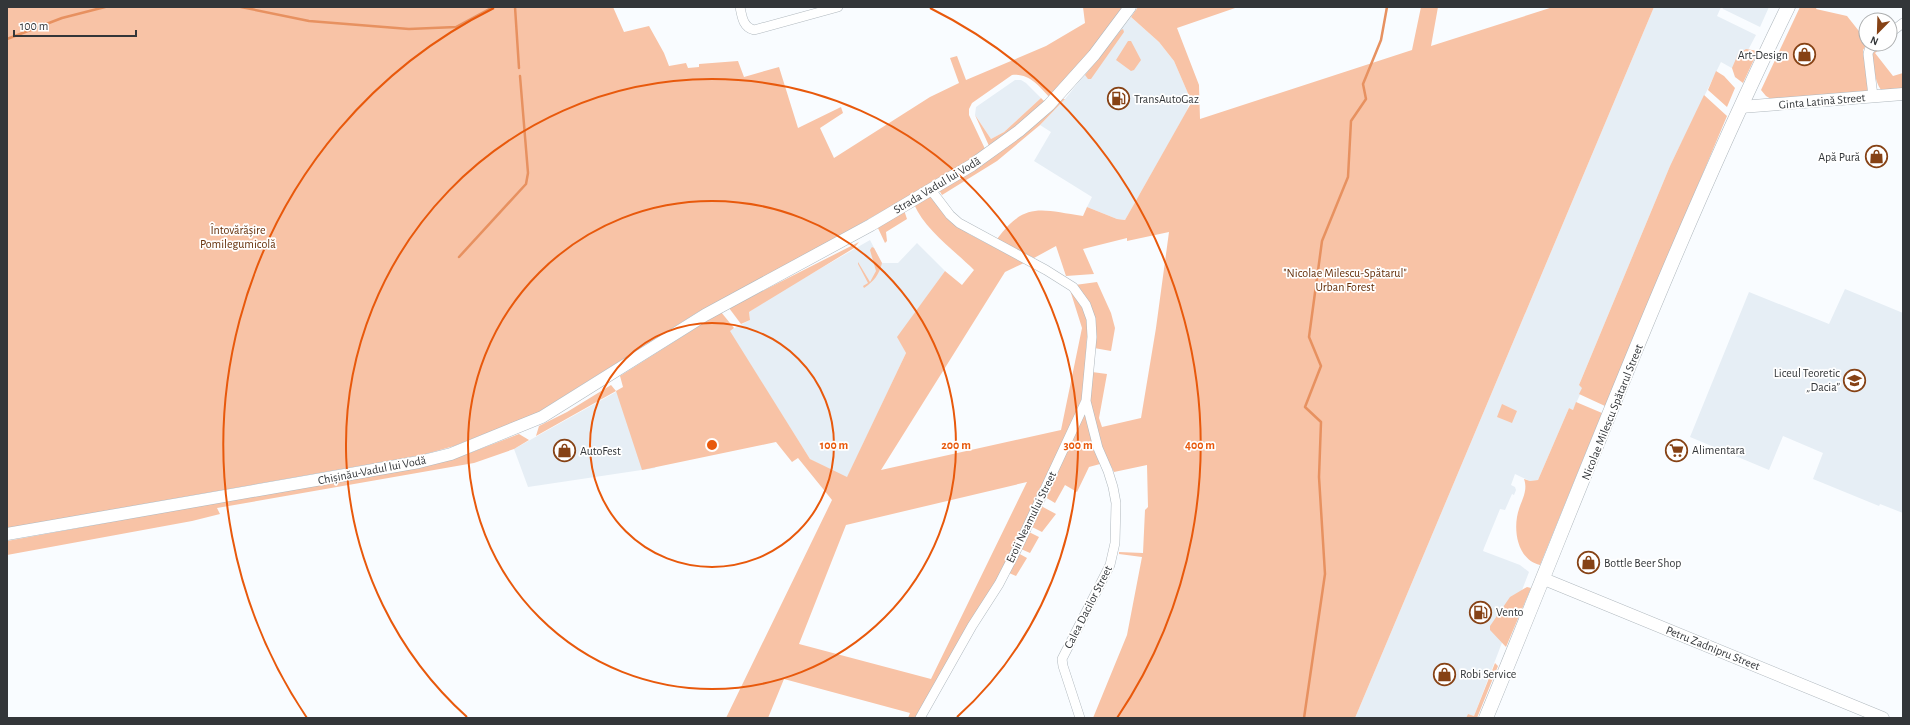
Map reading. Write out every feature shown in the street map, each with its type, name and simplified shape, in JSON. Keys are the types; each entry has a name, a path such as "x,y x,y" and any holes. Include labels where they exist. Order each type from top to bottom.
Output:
{"main road":[{"name":"Strada Vadul lui Vodă","path":"705,315 871,225 990,153 1034,118 1068,84 1130,7"},
{"name":"Nicolae Milescu Spătarul Street","path":"1486,718 1681,243 1788,7"},
{"name":"Ginta Latină Street","path":"1741,108 1903,94"},
{"name":"Chișinău-Vadul lui Vodă","path":"7,534 385,468 452,454 542,417 705,315"},
{"name":"Petru Zadnipru Street","path":"1544,579 1883,718"}],"street":[{"path":"740,7 744,24 748,29 754,30 838,7"},
{"path":"1868,52 1873,96"},
{"name":"Eroii Neamului Street","path":"920,718 972,626 999,584 1017,549 1086,401 1092,337 1091,319 1086,305 1073,287 1046,270 959,223 950,215 931,190"},
{"name":"Calea Dacilor Street","path":"1080,718 1062,659 1110,565 1115,543 1116,503 1108,471 1098,448 1086,401"}],"shaded area":[{"path":"1654,7 1721,7 1717,16 1756,35 1737,71 1721,62 1670,166 1579,385 1583,388 1573,410 1569,408 1538,480 1530,481 1515,474 1511,485 1515,487 1516,490 1514,495 1512,494 1505,510 1500,509 1483,551 1520,565 1529,572 1474,716 1468,714 1466,718 1355,718"},
{"path":"1722,7 1769,7 1760,27 1723,9"},
{"name":"TransAutoGaz","path":"1131,17 1159,42 1174,61 1190,98 1187,111 1125,220 1117,219 1087,207 1092,197 1034,161 1051,132 1040,125 1065,99"},
{"path":"1015,80 1021,80 1026,83 1041,98 1004,132 991,139 975,115 976,107"},
{"path":"870,240 882,263 898,263 917,243 945,271 898,337 906,353 847,478 810,459 729,331 750,320 749,312 776,294"},
{"path":"1845,289 1903,313 1903,513 1880,504 1879,506 1813,479 1823,453 1783,436 1769,470 1690,437 1749,292 1829,324"},
{"path":"707,341 655,468 528,487 514,449"}],"green space":[{"name":"Întovărășire Pomilegumicolă","path":"7,7 613,7 624,32 649,26 664,53 669,66 686,63 688,68 699,67 699,64 738,61 744,77 779,67 798,128 841,107 843,113 820,128 834,158 930,97 959,83 950,58 957,56 966,80 1046,46 1085,23 1083,7 1125,7 1088,56 1050,98 1029,78 1012,75 972,103 969,109 969,115 986,151 823,245 698,312 537,413 454,446 422,455 7,528"},
{"name":"\"Nicolae Milescu-Spătarul\" Urban Forest","path":"1138,7 1238,7 1177,28 1199,85 1200,119 1412,50 1421,7 1438,7 1431,46 1553,7 1654,7 1355,718 1093,718 1127,635 1142,557 1119,554 1119,552 1143,553 1145,510 1148,507 1147,465 1114,472 1101,447 1089,399 1092,372 1107,374 1099,418 1102,427 1141,418 1156,328 1169,232 1127,241 1127,238 1083,249 1094,274 1066,276 1056,246 1034,258 997,239 1016,219 1025,213 1035,211 1083,216 1087,207 1117,219 1125,220 1190,105 1190,98 1174,61 1159,42 1131,17"},
{"path":"1800,7 1817,7 1816,9 1847,16 1858,30 1858,52 1863,52 1868,92 1771,99 1761,90"},
{"path":"1123,29 1124,32 1091,79 1088,79 1085,75"},
{"path":"1128,41 1131,41 1141,60 1134,70 1131,71 1116,60"},
{"path":"1746,49 1758,51 1743,83 1735,77 1732,68 1738,54"},
{"path":"1876,52 1875,53 1893,76 1903,73 1903,88 1881,90 1877,82 1872,54"},
{"path":"1716,71 1724,76 1735,88 1727,107 1708,90"},
{"path":"1704,95 1727,116 1605,406 1579,394 1582,388 1579,385 1670,166"},
{"path":"1041,98 1045,102 990,148 975,115 991,139 1004,132"},
{"path":"1059,99 1065,99 1040,125 997,161 942,195 939,190"},
{"path":"929,195 949,219 969,234 1024,263 1005,272 881,470 1061,430 1082,328 1070,290 1087,315 1088,322 1083,395 1078,410 996,582 917,718 908,718 910,713 784,679 768,718 726,718 832,500 798,458 792,462 776,442 642,470 616,391 623,387 620,376 721,312 734,328 730,331 810,459 847,477 906,353 897,337 945,271 962,285 974,270 932,231 919,213 914,204","holes":["1027,482 931,679 799,644 846,525"]},
{"path":"904,210 907,219 886,232 887,241 885,243 877,226"},
{"path":"859,242 854,248 749,312 750,320 741,324 729,308"},
{"path":"872,247 882,263 876,277 864,288 863,286 868,283 858,262 870,282 876,271 870,250"},
{"path":"1097,282 1111,313 1115,328 1111,351 1094,348 1095,327 1075,285"},
{"path":"611,385 616,391 536,436 539,426 567,412"},
{"path":"1576,402 1602,413 1540,565 1527,558 1517,539 1516,524 1518,512 1525,493 1524,479 1530,481 1538,480 1569,408 1573,410"},
{"path":"1502,404 1517,411 1512,423 1497,417"},
{"path":"1085,411 1100,464 1089,467 1077,492 1065,485 1055,503 1045,497"},
{"path":"519,434 529,440 514,449 474,463 217,508 220,514 192,521 7,555 7,541 454,459"},
{"path":"1041,506 1056,514 1042,532 1032,527"},
{"path":"1029,532 1039,537 1030,553 1021,549"},
{"path":"1018,553 1027,558 1016,576 1009,573"},
{"path":"1527,587 1531,588 1506,647 1490,630 1490,626 1510,597"},
{"path":"1495,663 1498,666 1477,718 1466,718 1468,714 1474,716"}],"waterway":[{"path":"7,39 62,18 105,7"},
{"path":"241,7 309,21 409,29 456,27 493,7"},
{"path":"515,7 519,68"},
{"path":"1304,718 1325,574 1319,477 1321,422 1305,407 1321,366 1309,337 1322,241 1348,177 1351,121 1366,99 1363,84 1381,40 1387,7"},
{"path":"459,257 526,184 528,173 520,76"}],"place":[{"name":"Art-Design","path":"1804,55"},
{"name":"TransAutoGaz","path":"1119,99"},
{"name":"Apă Pură","path":"1876,157"},
{"name":"Liceul Teoretic „Dacia”","path":"1855,380"},
{"name":"Alimentara","path":"1676,450"},
{"name":"AutoFest","path":"565,451"},
{"name":"Bottle Beer Shop","path":"1589,563"},
{"name":"Vento","path":"1480,612"},
{"name":"Robi Service","path":"1444,674"}]}
